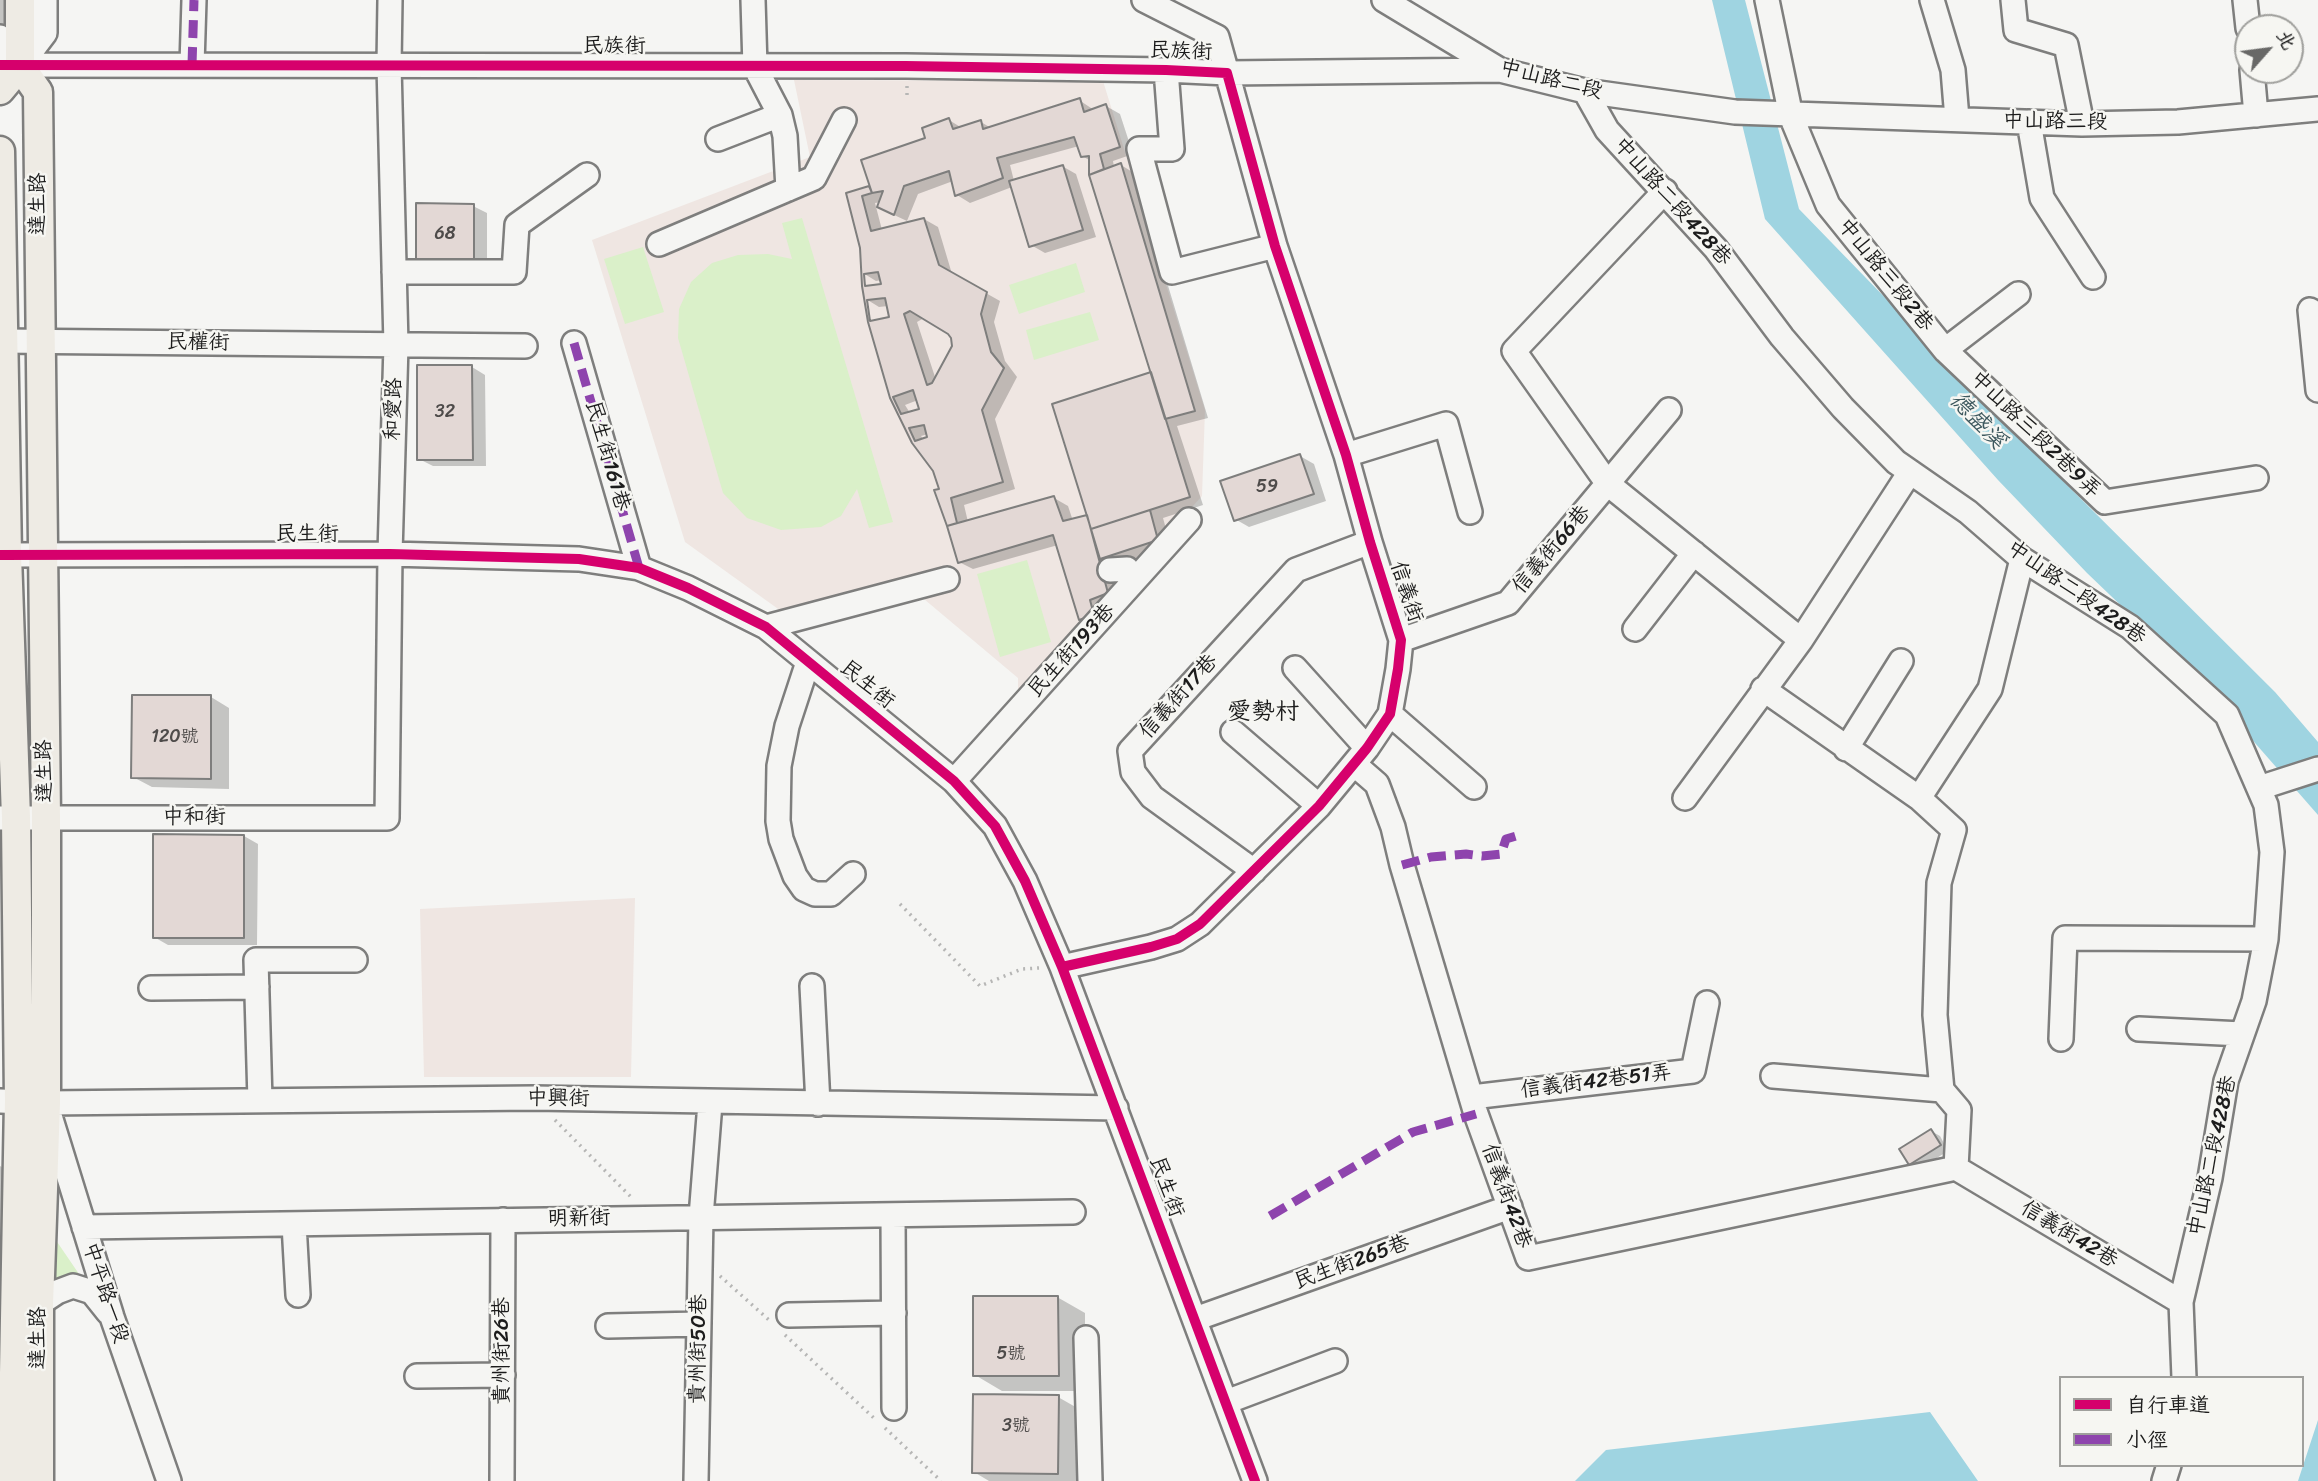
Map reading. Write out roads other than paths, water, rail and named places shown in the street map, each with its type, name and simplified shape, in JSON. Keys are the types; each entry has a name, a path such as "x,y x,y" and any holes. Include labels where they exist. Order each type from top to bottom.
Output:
{"main road":[{"path":"0,90 10,66 20,0"},
{"name":"達生路","path":"10,66 38,92 46,818 8,1254 12,1481"},
{"name":"達生路","path":"0,151 8,818 22,1102 39,1304 39,1481"}],"street":[{"path":"10,66 45,33 45,0"},
{"path":"192,65 194,0"},
{"name":"和愛路","path":"387,818 396,345 389,65 390,0"},
{"path":"753,0 755,66 780,115 786,147 788,189"},
{"name":"信義街","path":"1062,967 1177,939 1200,924 1319,806 1390,714 1401,640 1346,455 1276,246 1217,37 1144,0"},
{"name":"中山路二段","path":"1384,0 1500,70 1585,91 1735,112 1791,116"},
{"name":"中山路三段2巷","path":"1767,0 1791,116 1828,205 1945,350 2018,294"},
{"path":"1932,0 1953,70 1957,119"},
{"path":"2012,0 2016,30 2066,45 2082,124"},
{"name":"達生路","path":"0,37 10,66"},
{"name":"民族街","path":"10,66 755,66 1227,73 1500,70"},
{"path":"1166,70 1172,149 1139,149 1172,272 1276,246"},
{"path":"2253,84 2256,115"},
{"name":"中山路二段428巷","path":"1585,91 1607,130 1716,249 1782,337 1843,408 1896,462 1968,512 2022,559 2130,627 2227,715 2268,785 2266,806 2272,852 2266,939 2254,1001 2226,1081 2210,1178 2181,1302 2184,1376"},
{"name":"中山路三段","path":"1791,116 2082,124 2178,122 2318,109"},
{"path":"718,139 780,115"},
{"path":"659,244 814,178 844,120"},
{"path":"2029,122 2042,198 2093,277"},
{"path":"394,272 514,272 517,225 587,176"},
{"path":"1665,191 1514,351 1608,484 1801,640"},
{"path":"2310,310 2318,390"},
{"name":"民權街","path":"2,341 525,346"},
{"name":"民生街161巷","path":"574,343 639,568"},
{"name":"中山路三段2巷9弄","path":"1945,350 2105,502 2256,478"},
{"name":"信義街66巷","path":"1401,640 1508,603 1670,410"},
{"path":"1346,455 1446,424 1470,512"},
{"path":"1685,798 1801,640 1910,472"},
{"name":"民生街193巷","path":"954,781 1189,520"},
{"name":"信義街17巷","path":"1254,871 1152,797 1133,772 1130,751 1296,570 1370,542"},
{"path":"1635,629 1694,553"},
{"name":"民生街","path":"4,555 390,554 579,559 639,568 688,588 766,628 954,781 995,826 1025,881 1062,967 1255,1481"},
{"path":"1919,798 1990,690 2022,559"},
{"path":"1110,570 1127,569 1134,581"},
{"path":"766,628 947,579"},
{"path":"1846,749 1900,661"},
{"path":"808,662 779,765 778,821 781,839 795,876 804,889 816,894 831,894 853,874"},
{"name":"信義街42巷","path":"1295,668 1360,756 1377,784 1393,827 1476,1114 1528,1258 1956,1168 2181,1302"},
{"path":"1763,689 1919,798 1954,830 1939,883 1935,1015 1942,1090 1959,1110 1956,1168"},
{"path":"1390,714 1474,787"},
{"path":"1233,732 1319,806"},
{"path":"2268,785 2318,769"},
{"name":"中和街","path":"8,818 387,818"},
{"path":"2061,1039 2065,938 2266,939"},
{"path":"260,1101 256,960 355,960"},
{"path":"813,986 818,1104"},
{"path":"152,988 257,987"},
{"name":"信義街42巷51弄","path":"1472,1097 1693,1071 1707,1003"},
{"path":"2139,1029 2242,1034"},
{"path":"1773,1076 1942,1090"},
{"name":"中興街","path":"22,1102 534,1098 1116,1108"},
{"name":"中平路一段","path":"22,1102 84,1227 169,1481"},
{"name":"貴州街50巷","path":"696,1481 701,1217 710,1103"},
{"name":"民生街265巷","path":"1195,1319 1510,1207"},
{"name":"明新街","path":"84,1227 1073,1212"},
{"path":"893,1214 894,1408"},
{"name":"貴州街26巷","path":"502,1481 503,1220"},
{"path":"294,1224 298,1295"},
{"path":"39,1304 57,1292 73,1286 92,1292 112,1317"},
{"path":"781,1324 894,1313"},
{"path":"608,1326 699,1324"},
{"path":"1086,1338 1090,1481"},
{"path":"1226,1402 1335,1361"},
{"path":"416,1376 502,1375"}],"water":[{"name":"德盛溪","path":"1712,0 1745,0 1799,209 2064,482 2275,692 2318,742 2318,815 2206,687 2087,573 1998,480 1765,219"},
{"path":"1930,1412 1978,1481 1575,1481 1606,1450"},
{"path":"2318,1420 2318,1481 2298,1481"}],"district":[{"name":"愛勢村","path":"1263,713"}]}
